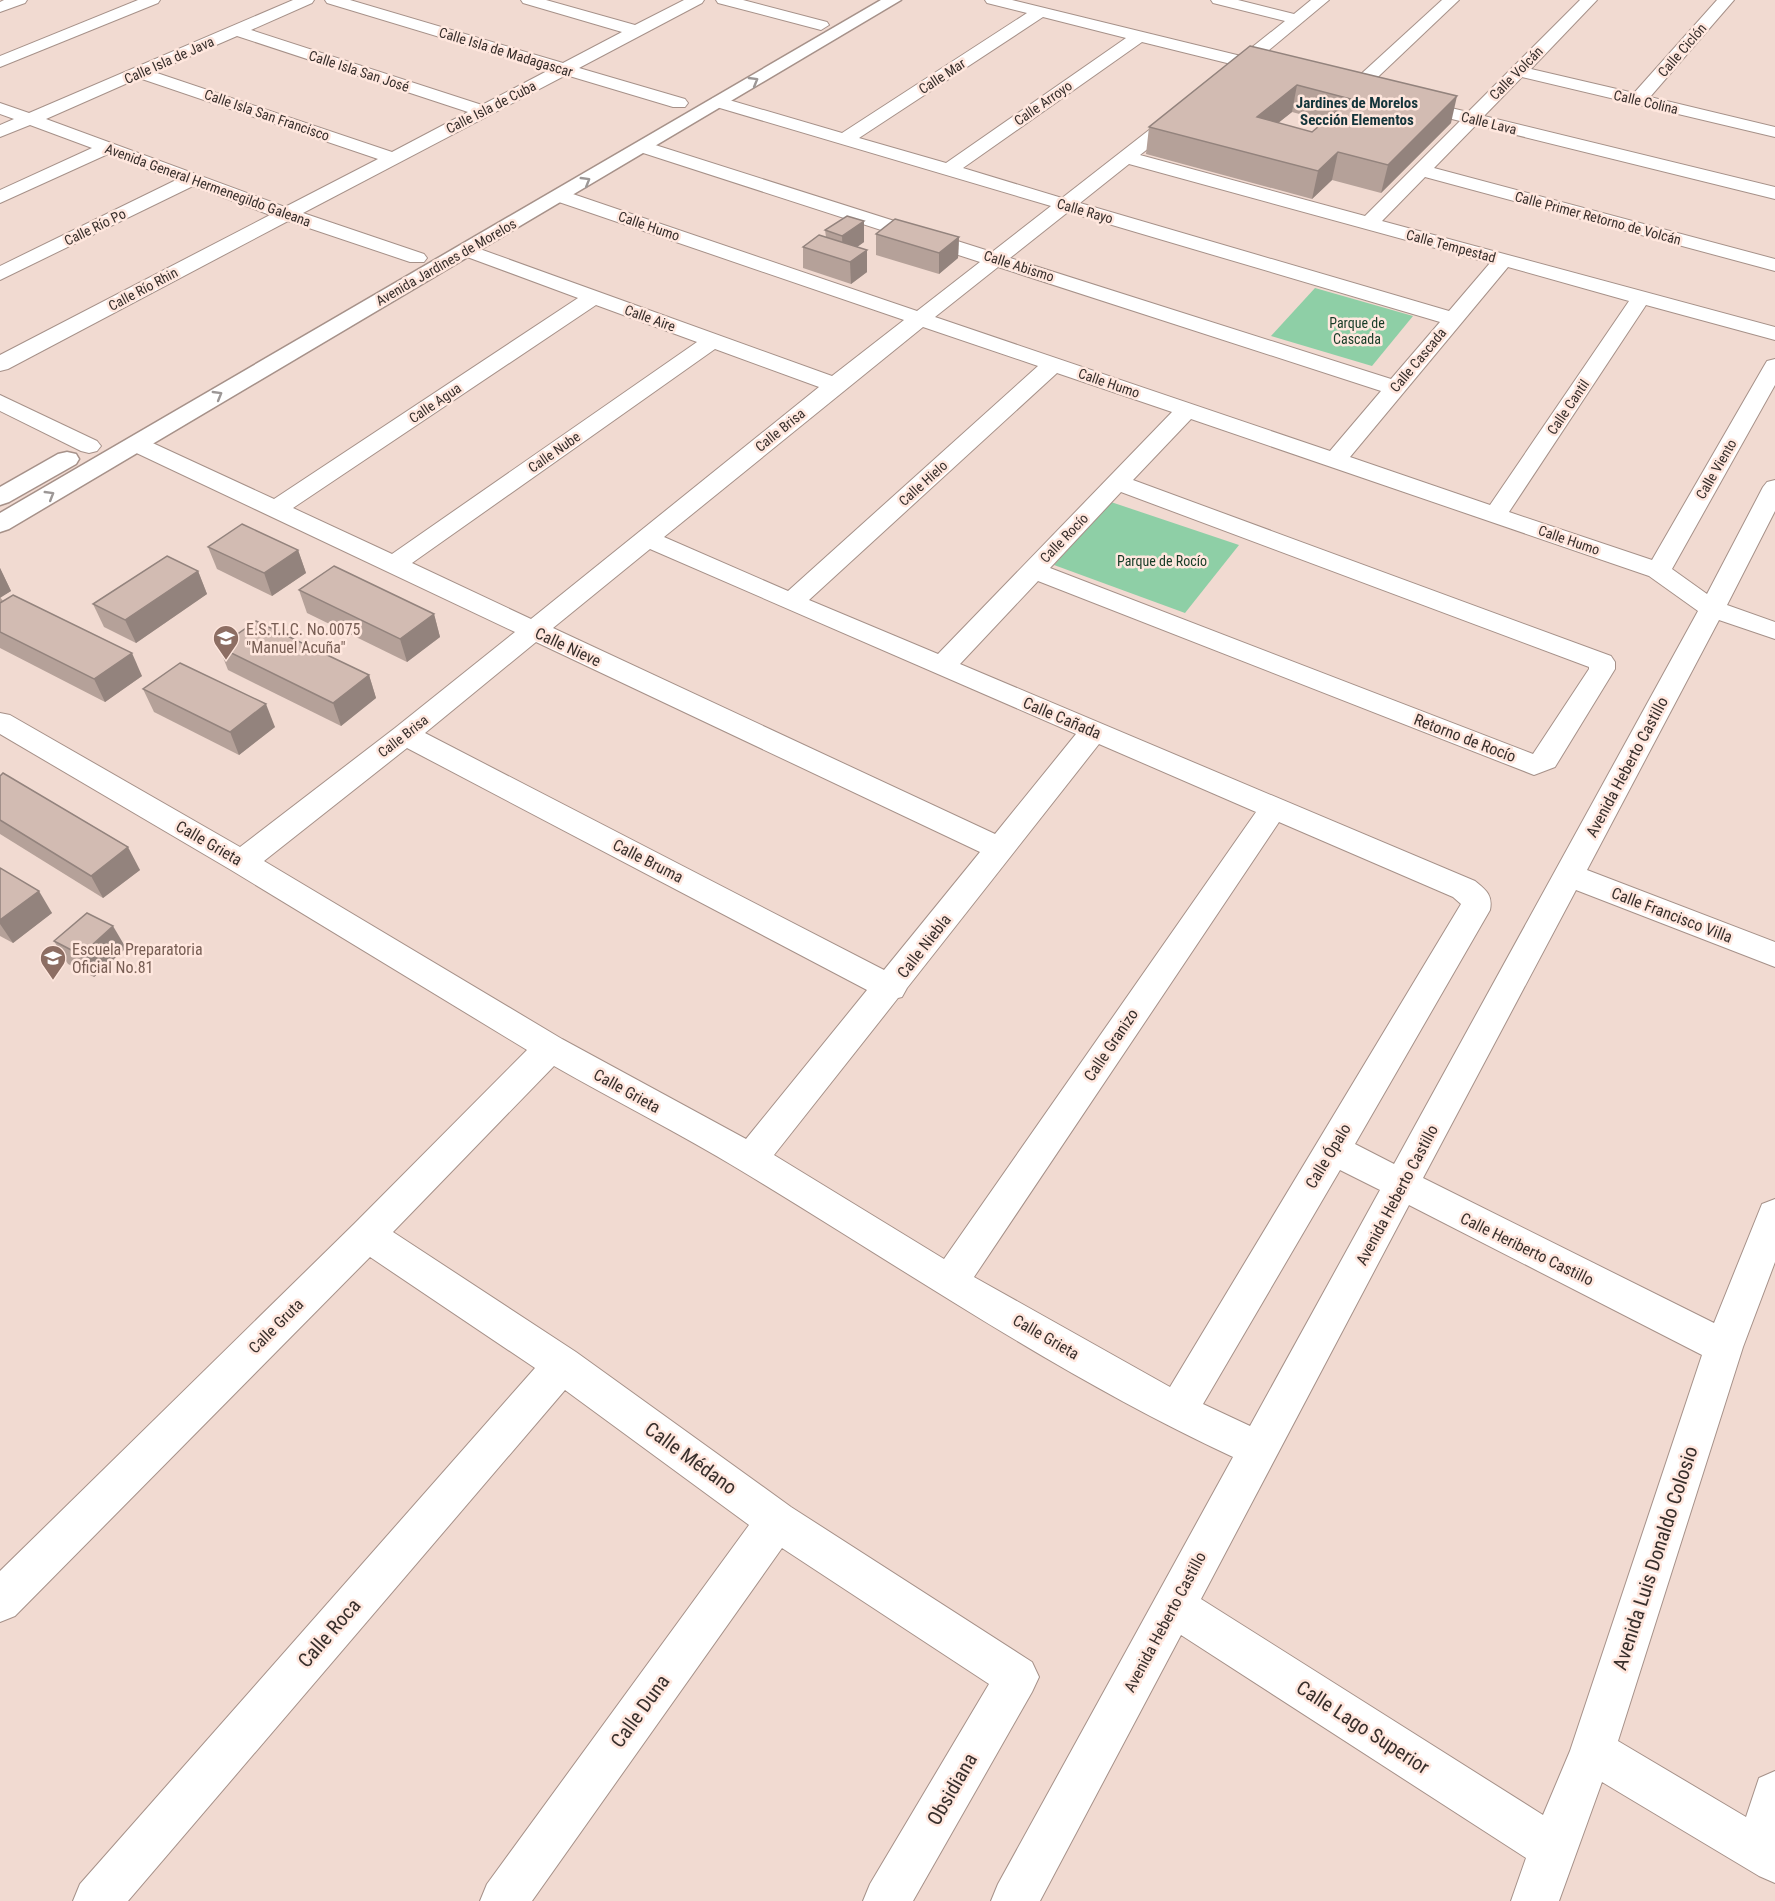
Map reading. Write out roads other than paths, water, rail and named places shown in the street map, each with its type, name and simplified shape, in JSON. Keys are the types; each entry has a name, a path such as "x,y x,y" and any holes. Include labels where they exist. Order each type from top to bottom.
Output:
{"main road":[{"name":"Avenida Jardines de Morelos","path":"273,340 680,103 864,0"},
{"name":"Avenida Jardines de Morelos","path":"0,525 893,0"},
{"path":"651,120 676,128"},
{"path":"493,213 516,222"},
{"path":"0,497 110,434"}],"street":[{"path":"0,7 19,0"},
{"path":"0,62 152,0"},
{"name":"Calle Isla de Java","path":"12,116 274,8 306,0"},
{"name":"Calle Isla de Madagascar","path":"333,0 562,70 680,103"},
{"path":"529,0 637,31"},
{"name":"Calle Isla de Cuba","path":"286,214 696,0"},
{"path":"724,0 826,22"},
{"path":"758,0 826,22"},
{"path":"993,0 1278,71"},
{"path":"1219,0 1296,19"},
{"name":"Calle Brisa","path":"242,862 405,735 835,385 1126,157 1321,0"},
{"path":"1355,89 1451,0"},
{"name":"Calle Volcán","path":"1369,224 1589,0"},
{"name":"Calle Ciclón","path":"1638,100 1726,0"},
{"name":"Calle Isla de Java","path":"12,116 140,73 236,30 274,8"},
{"name":"Calle Mar","path":"844,140 1040,12"},
{"name":"Calle Isla San José","path":"236,30 482,111"},
{"name":"Calle Arroyo","path":"949,170 1138,37"},
{"name":"Calle Colina","path":"1518,71 1769,131"},
{"name":"Calle Isla San Francisco","path":"140,73 393,158"},
{"path":"1333,84 1378,95"},
{"name":"Calle Lava","path":"1402,101 1775,193"},
{"name":"Calle Rayo","path":"719,102 1452,319"},
{"path":"1769,131 1775,113"},
{"path":"0,132 12,116"},
{"name":"Avenida General Hermenegildo Galeana","path":"12,116 107,148 286,214 417,258"},
{"name":"Calle Abismo","path":"643,147 1395,388"},
{"path":"0,197 107,148"},
{"name":"Calle Tempestad","path":"1126,157 1775,334"},
{"name":"Calle Primer Retorno de Volcán","path":"1420,170 1775,266"},
{"name":"Calle Río Po","path":"0,274 190,180"},
{"name":"Calle Humo","path":"560,196 1658,571 1712,609 1775,631"},
{"name":"Calle Río Rhin","path":"0,364 286,214"},
{"name":"Calle Aire","path":"466,250 835,385"},
{"name":"Calle Cascada","path":"1335,460 1503,261"},
{"name":"Calle Agua","path":"275,509 594,297"},
{"name":"Calle Cantil","path":"1495,515 1641,298"},
{"name":"Calle Nube","path":"395,564 712,341"},
{"name":"Calle Hielo","path":"792,602 1054,364"},
{"name":"Calle Viento","path":"1658,571 1775,366"},
{"path":"0,402 89,446"},
{"name":"Calle Rocío","path":"941,667 1187,410"},
{"name":"Calle Nieve","path":"136,444 1001,849"},
{"name":"Retorno de Rocío","path":"1032,570 1534,765 1545,760 1602,669 1602,662 1118,483"},
{"name":"Avenida Heberto Castillo","path":"1015,1901 1402,1186 1712,609 1775,487"},
{"name":"Calle Cañada","path":"646,538 941,667 1464,889 1477,900"},
{"name":"Calle Grieta","path":"0,722 242,862 550,1048 751,1159 949,1282 1177,1412 1260,1450"},
{"name":"Calle Niebla","path":"751,1159 891,988 1094,731"},
{"name":"Calle Bruma","path":"405,735 891,988"},
{"name":"Calle Granizo","path":"949,1282 1273,809"},
{"name":"Calle Francisco Villa","path":"1569,875 1775,955"},
{"name":"Calle Ópalo","path":"1177,1412 1475,910 1477,900"},
{"name":"Calle Gruta","path":"0,1601 367,1235 550,1048"},
{"name":"Calle Heriberto Castillo","path":"1332,1149 1724,1347"},
{"name":"Avenida Luis Donaldo Colosio","path":"1535,1901 1552,1848 1592,1751 1724,1347 1775,1215"},
{"name":"Calle Médano","path":"367,1235 562,1365 777,1521 1017,1677"},
{"name":"Calle Roca","path":"97,1901 562,1365"},
{"name":"Calle Duna","path":"504,1901 777,1521"},
{"name":"Calle Lago Superior","path":"1174,1606 1552,1848"},
{"name":"Obsidiana","path":"887,1901 1017,1677"},
{"path":"1592,1751 1767,1855 1775,1794"}],"place":[{"name":"E.S.T.I.C. No.0075 \"Manuel Acuña\"","path":"226,661"},
{"name":"Escuela Preparatoria Oficial No.81","path":"53,981"}],"district":[{"name":"Jardines de Morelos Sección Elementos","path":"1357,112"}],"park label":[{"name":"Parque de Cascada","path":"1357,332"},
{"name":"Parque de Rocío","path":"1162,561"}]}
